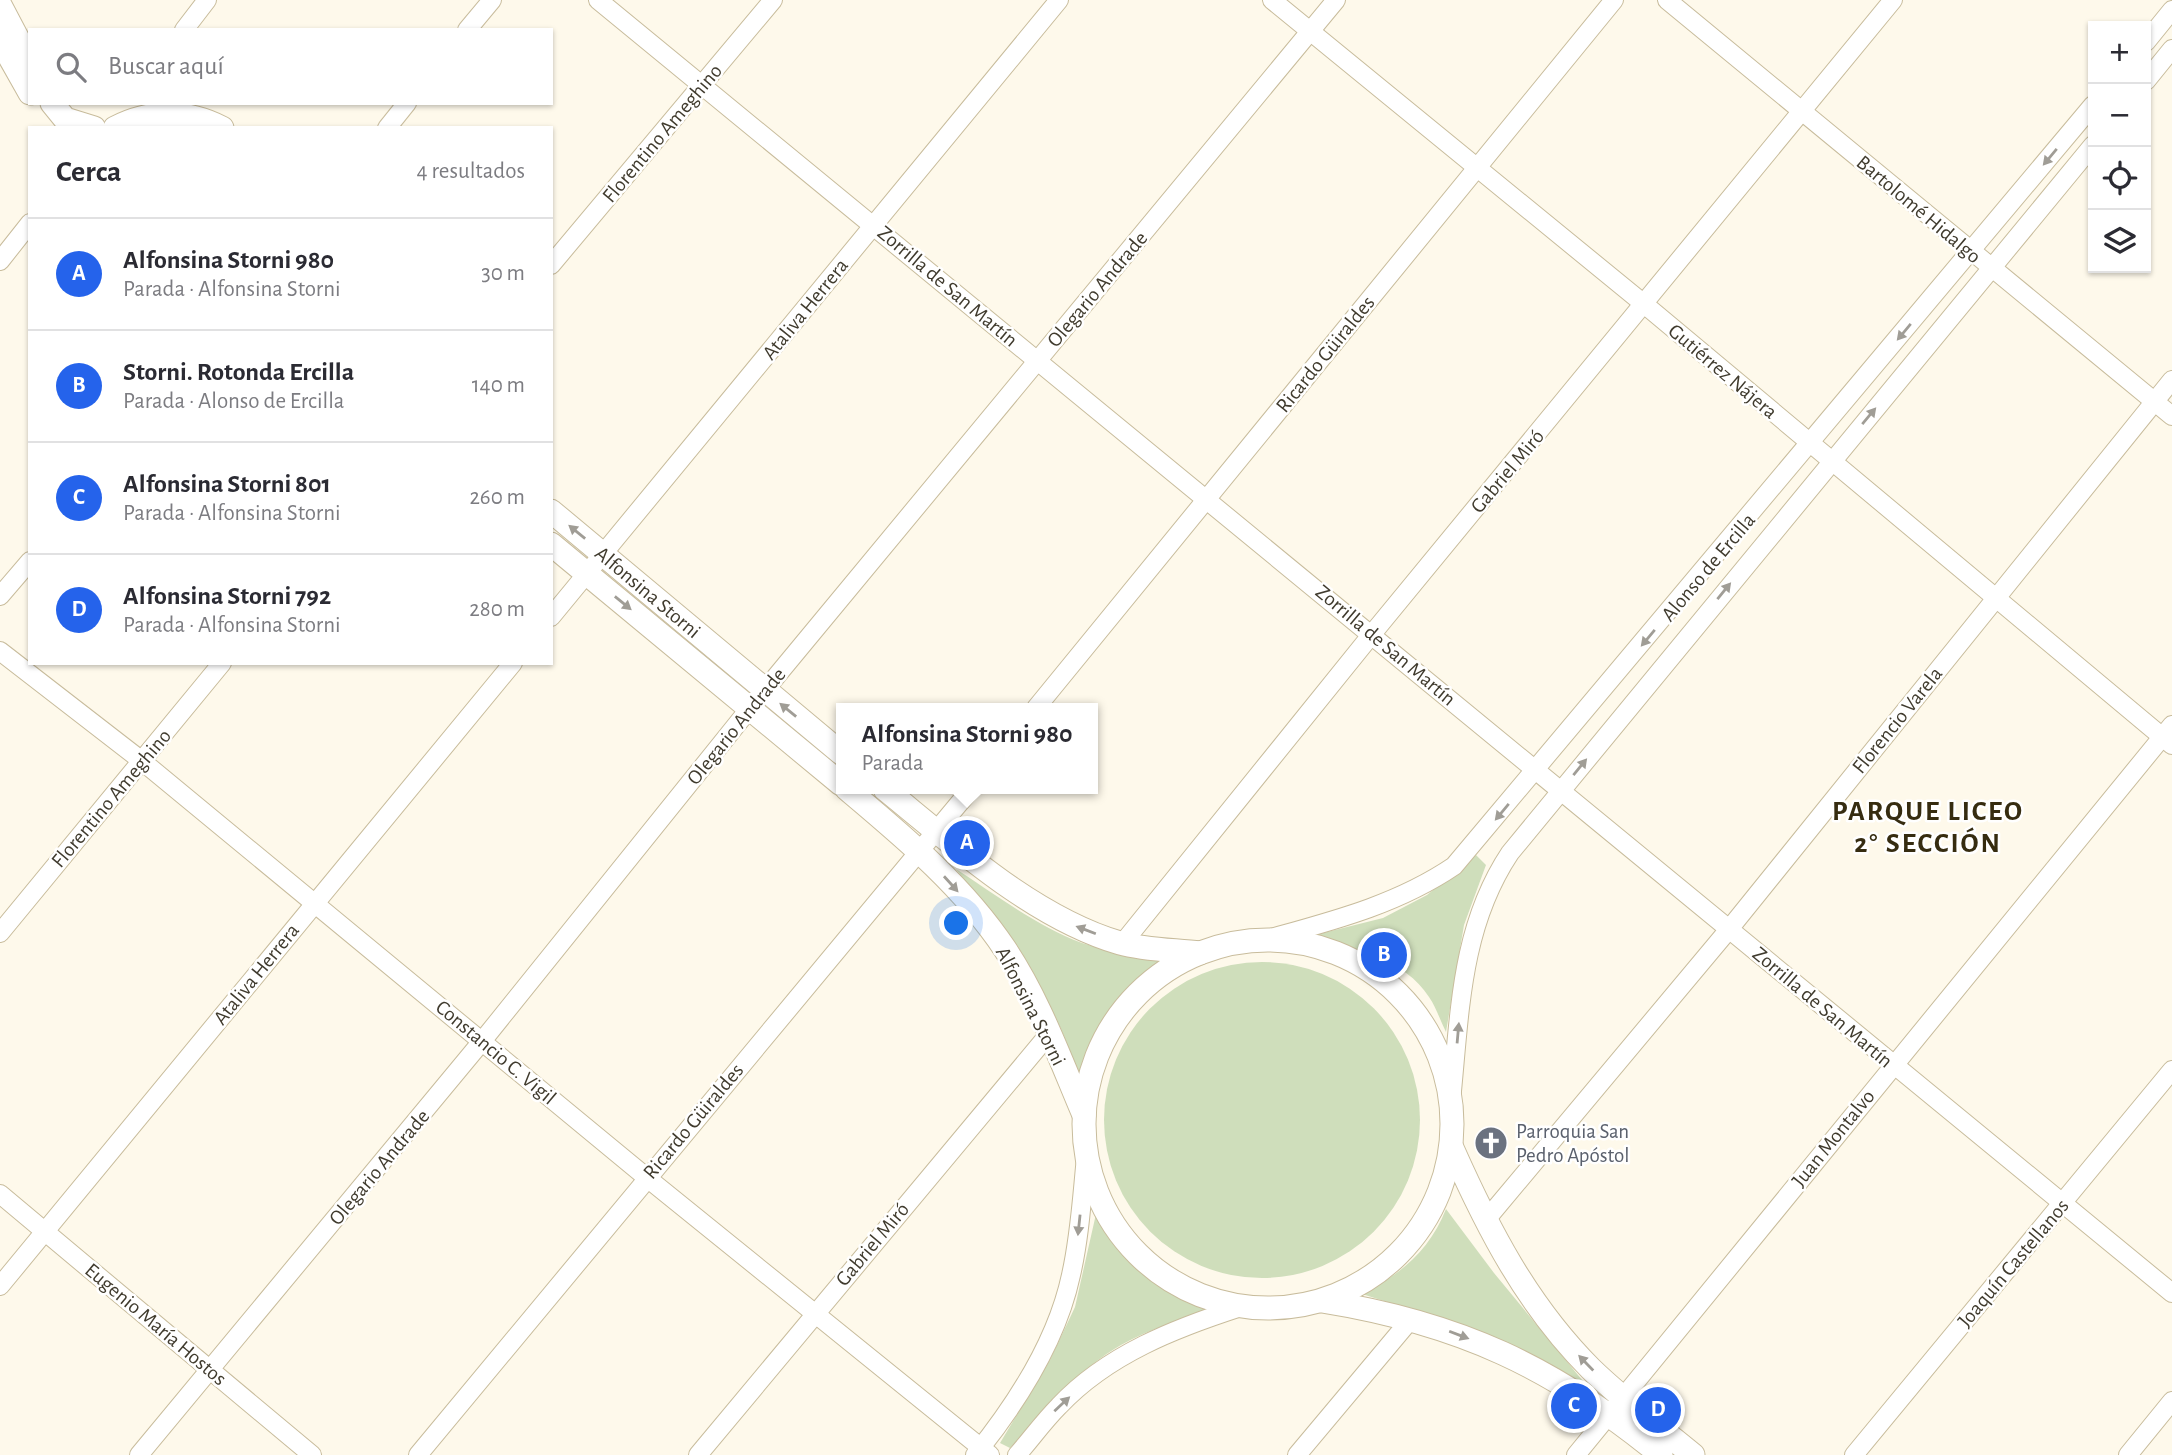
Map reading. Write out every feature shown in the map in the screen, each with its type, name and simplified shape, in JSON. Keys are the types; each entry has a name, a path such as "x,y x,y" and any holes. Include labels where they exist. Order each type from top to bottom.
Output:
{"street":[{"path":"186,28 207,0"},
{"path":"469,28 492,0"},
{"name":"Zorrilla de San Martín","path":"598,0 1208,498 1560,791 1730,928 1893,1066 2172,1293"},
{"name":"Florentino Ameghino","path":"553,263 773,0"},
{"name":"Ataliva Herrera","path":"553,615 1059,0"},
{"name":"Gutiérrez Nájera","path":"1272,0 1644,304 1994,599 2169,735"},
{"name":"Olegario Andrade","path":"139,1455 483,1040 757,699 1336,0"},
{"name":"Ricardo Güiraldes","path":"1040,703 1615,0"},
{"name":"Bartolomé Hidalgo","path":"1667,0 1991,270 2172,416"},
{"name":"Gabriel Miró","path":"1122,944 1893,0"},
{"path":"0,5 28,58"},
{"path":"2151,36 2172,10"},
{"path":"0,40 28,89"},
{"path":"2151,75 2172,49"},
{"path":"37,105 49,126"},
{"path":"54,105 65,119 88,126"},
{"path":"389,126 405,105"},
{"name":"Alonso de Ercilla","path":"1260,941 1390,903 1422,888 1462,858 2088,111"},
{"path":"120,122 168,113 189,115 217,126"},
{"name":"Alonso de Ercilla","path":"1451,1101 1464,974 1477,917 1496,874 1560,791 2091,147"},
{"path":"0,261 28,226"},
{"name":"Florencio Varela","path":"1485,1221 1730,928 2172,380"},
{"name":"Alfonsina Storni","path":"553,513 604,554 757,699 836,779"},
{"name":"Alfonsina Storni","path":"553,546 757,699 836,750"},
{"path":"0,596 28,563"},
{"name":"Constancio C. Vigil","path":"0,651 142,761 982,1453"},
{"name":"Florentino Ameghino","path":"0,933 220,665"},
{"name":"Ataliva Herrera","path":"0,1286 511,665"},
{"name":"Juan Montalvo","path":"1576,1455 1893,1066 2169,735"},
{"name":"Alfonsina Storni","path":"853,794 919,849 1005,948 1049,1034 1084,1115"},
{"path":"891,794 1038,906 1072,925 1122,944 1200,953"},
{"name":"Ricardo Güiraldes","path":"418,1455 646,1177 967,794"},
{"path":"982,1453 1046,1345 1062,1307 1077,1247 1086,1157 1084,1115 1090,1073 1107,1034 1123,1012 1163,973 1200,953 1230,944 1260,941 1306,944 1349,959 1387,984 1418,1017 1440,1057 1451,1101 1452,1148 1431,1211 1403,1251 1366,1281 1322,1301 1282,1308 1241,1307 1186,1290 1140,1256 1105,1211 1086,1157"},
{"name":"Gabriel Miró","path":"698,1455 1049,1034"},
{"name":"Joaquín Castellanos","path":"1854,1455 2172,1070"},
{"path":"1452,1148 1485,1221 1532,1300 1617,1406 1661,1455"},
{"name":"Eugenio María Hostos","path":"0,1194 312,1455"},
{"path":"1322,1301 1411,1318 1506,1355 1581,1394 1617,1406 1693,1455"},
{"path":"1017,1455 1060,1404 1118,1359 1176,1328 1241,1307"},
{"path":"1297,1455 1411,1318"},
{"path":"2128,1455 2172,1401"}],"green space":[{"path":"1476,855 1486,865 1464,925 1446,1032 1429,997 1407,973 1378,957 1315,935 1383,918 1427,895"},
{"path":"956,869 1033,919 1082,943 1118,952 1178,959 1141,982 1114,1010 1095,1043 1080,1084 1071,1053 1045,997 1012,944"},
{"path":"1262,962 1293,965 1322,974 1350,989 1374,1008 1393,1032 1408,1060 1417,1089 1420,1120 1417,1151 1408,1180 1393,1208 1374,1232 1350,1251 1322,1266 1293,1275 1262,1278 1231,1275 1202,1266 1174,1251 1150,1232 1131,1208 1116,1180 1107,1151 1104,1120 1107,1089 1116,1060 1131,1032 1150,1008 1174,989 1202,974 1231,965"},
{"path":"1446,1209 1494,1273 1592,1392 1469,1328 1362,1294 1412,1260 1431,1237"},
{"path":"1096,1214 1120,1251 1163,1285 1212,1310 1154,1329 1105,1355 1062,1393 1010,1448 1000,1443 1050,1360 1075,1307"}],"place":[{"name":"Alfonsina Storni 980","path":"967,843"},
{"name":"Storni. Rotonda Ercilla","path":"1384,955"},
{"name":"Parroquia San Pedro Apóstol","path":"1491,1143"},
{"name":"Alfonsina Storni 801","path":"1574,1406"},
{"name":"Alfonsina Storni 792","path":"1658,1410"}],"district":[{"name":"PARQUE LICEO 2° SECCIÓN","path":"1928,826"}]}
